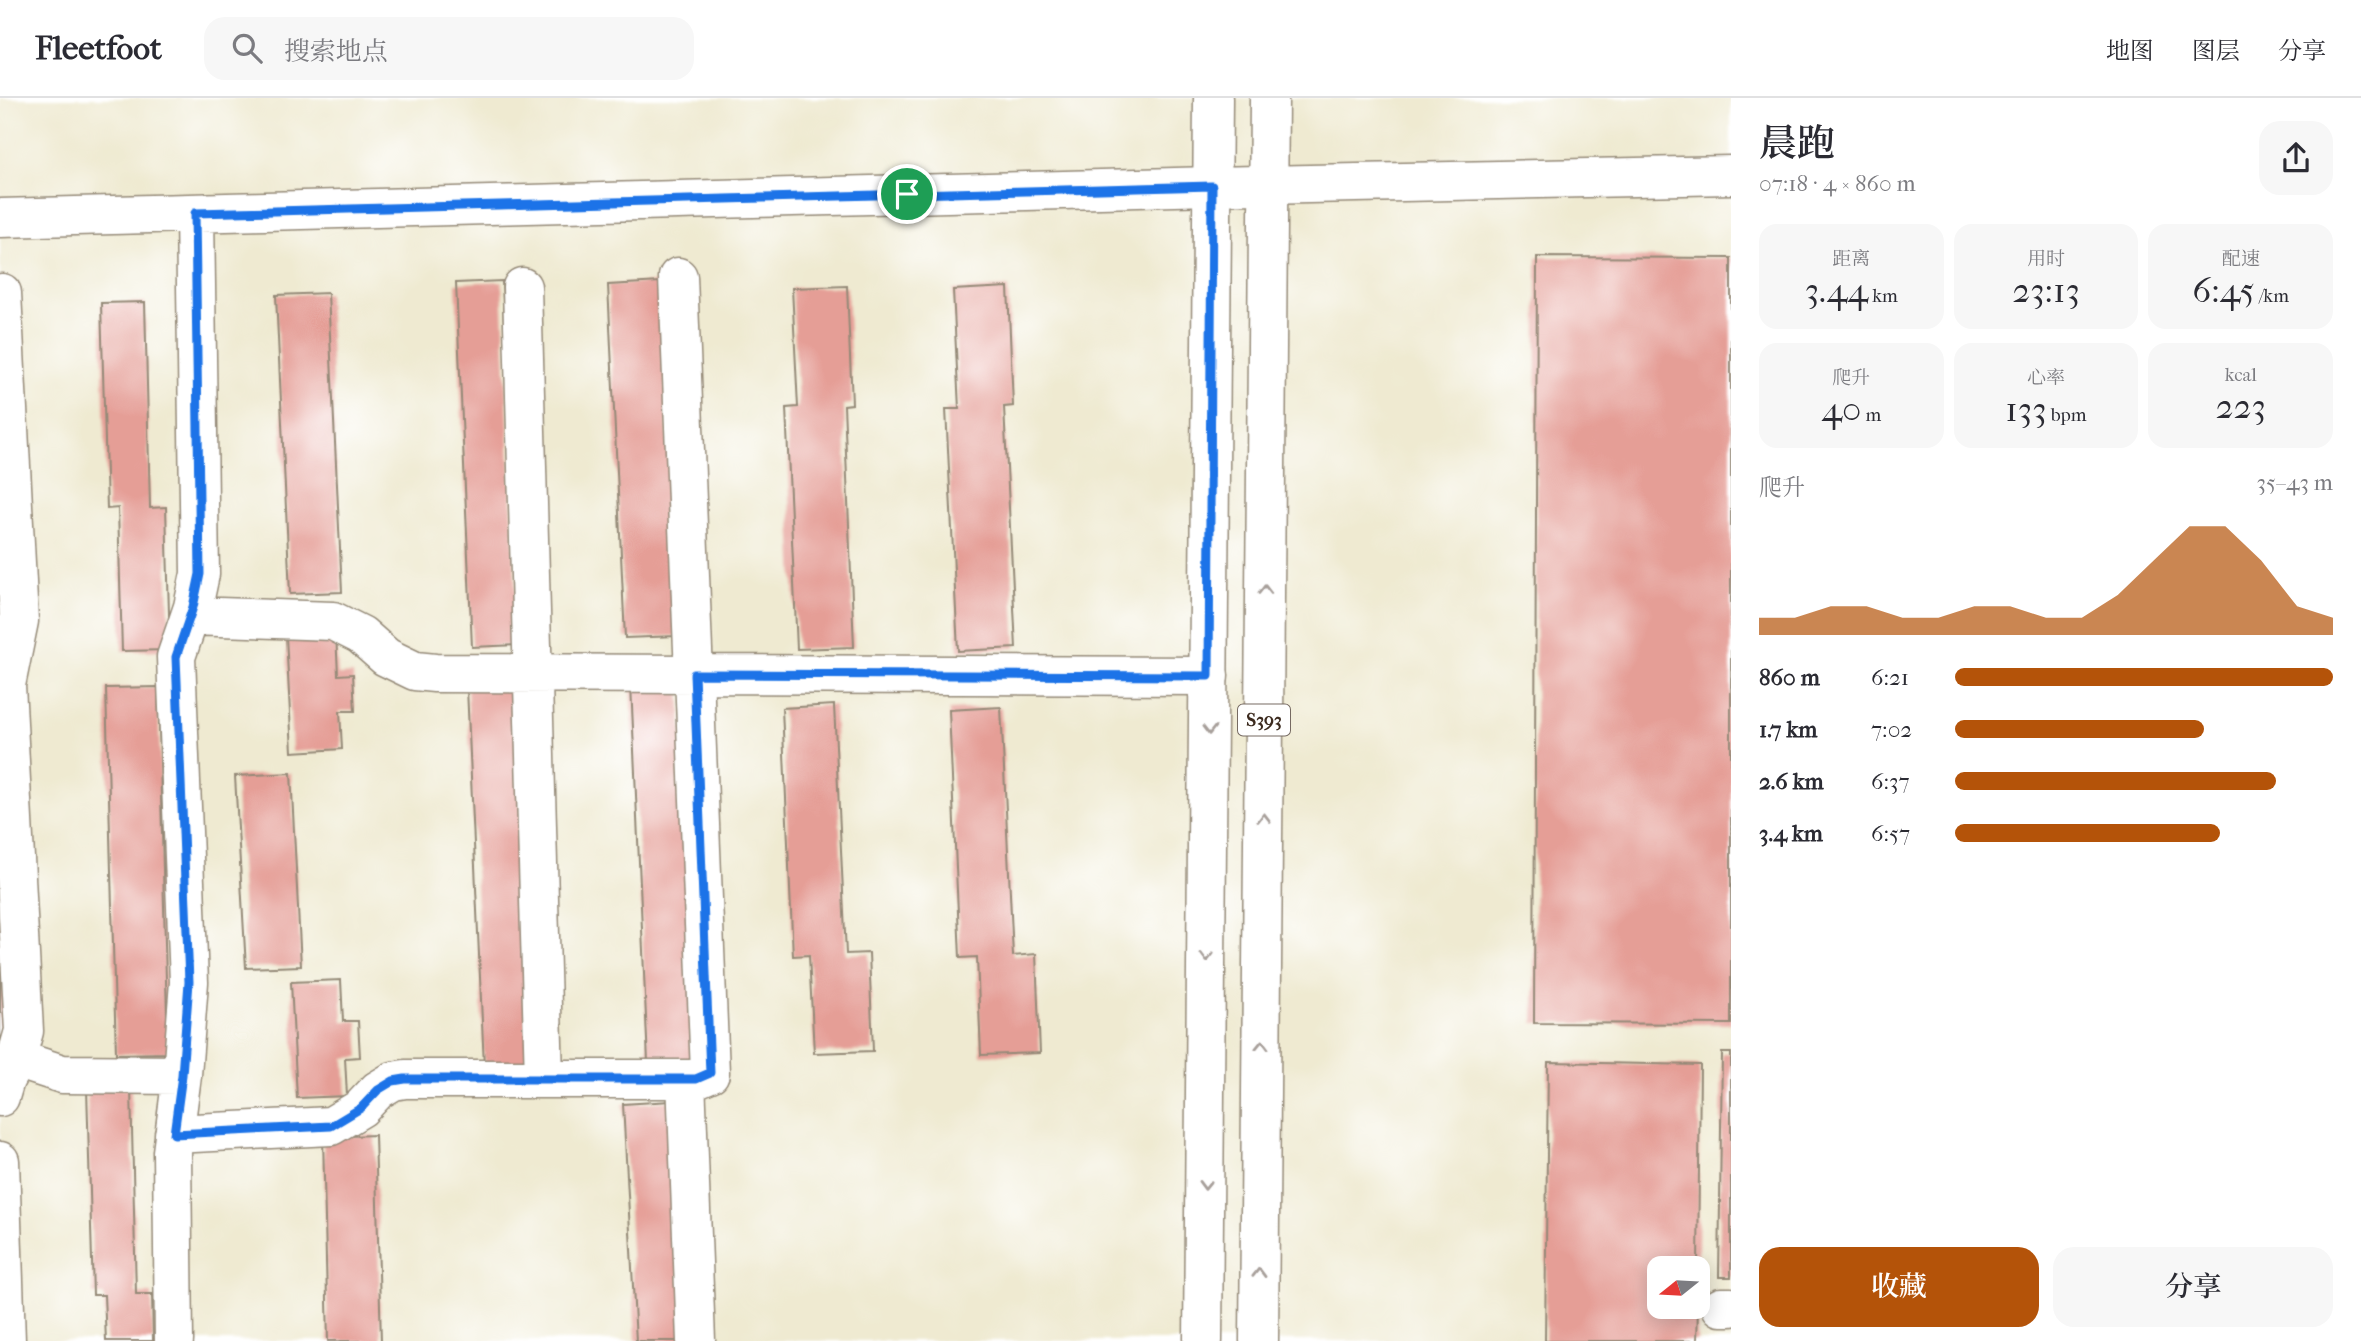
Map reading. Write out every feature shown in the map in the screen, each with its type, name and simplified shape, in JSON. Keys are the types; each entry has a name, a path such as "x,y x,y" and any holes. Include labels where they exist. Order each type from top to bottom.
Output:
{"main road":[{"name":"S393","path":"1203,1341 1213,98"},
{"name":"S393","path":"1259,1341 1269,98"},
{"path":"0,218 1731,175"},
{"path":"174,1341 172,1152 182,1075 189,982 176,657 200,574 195,213"},
{"path":"174,1134 331,1126 361,1108 378,1090 393,1081 405,1079 696,1079 710,1073 678,277"},
{"path":"523,287 544,1079"},
{"path":"0,1097 24,1031 6,685 19,621 2,293"},
{"path":"190,616 333,621 361,635 386,657 415,671 435,673 1209,676"},
{"path":"16,1059 62,1074 182,1075"},
{"path":"685,1079 696,1341"},
{"path":"0,1161 6,1341"}],"building":[{"path":"1537,257 1731,258 1731,1024 1534,1023"},
{"path":"502,281 518,645 472,647 456,283"},
{"path":"661,282 677,636 625,638 608,285"},
{"path":"847,286 852,404 844,405 854,647 797,649 786,408 798,407 792,288"},
{"path":"1008,287 1013,406 1004,407 1016,648 958,651 946,409 959,409 953,290"},
{"path":"328,293 342,592 290,594 276,295"},
{"path":"145,302 150,508 166,507 170,650 122,651 118,508 107,509 101,303"},
{"path":"336,633 338,675 353,674 355,711 340,711 342,749 292,752 286,636"},
{"path":"680,682 697,1060 648,1062 631,684"},
{"path":"516,686 533,1064 484,1066 467,688"},
{"path":"158,687 168,1053 116,1054 106,688"},
{"path":"834,705 846,954 869,953 873,1051 814,1053 809,955 793,956 782,708"},
{"path":"1001,707 1013,956 1036,954 1040,1053 981,1055 977,957 960,958 949,710"},
{"path":"291,773 301,966 246,968 235,776"},
{"path":"0,877 7,1056 0,1056"},
{"path":"341,980 343,1021 358,1021 360,1057 345,1058 347,1096 297,1098 291,982"},
{"path":"1722,1053 1731,1053 1731,1277 1719,1277"},
{"path":"1548,1062 1700,1065 1698,1256 1647,1256 1647,1320 1698,1320 1697,1341 1545,1341"},
{"path":"131,1088 136,1294 152,1294 153,1341 106,1341 104,1295 93,1295 87,1089"},
{"path":"671,1101 684,1341 636,1341 623,1104"},
{"path":"375,1135 381,1341 328,1341 323,1137"}],"route":[{"path":"1212,186 1209,676 694,674 710,1073 696,1079 405,1079 393,1081 378,1090 361,1108 331,1126 174,1134 182,1075 189,982 176,657 193,607 200,574 195,213 907,194 1212,186"}]}
